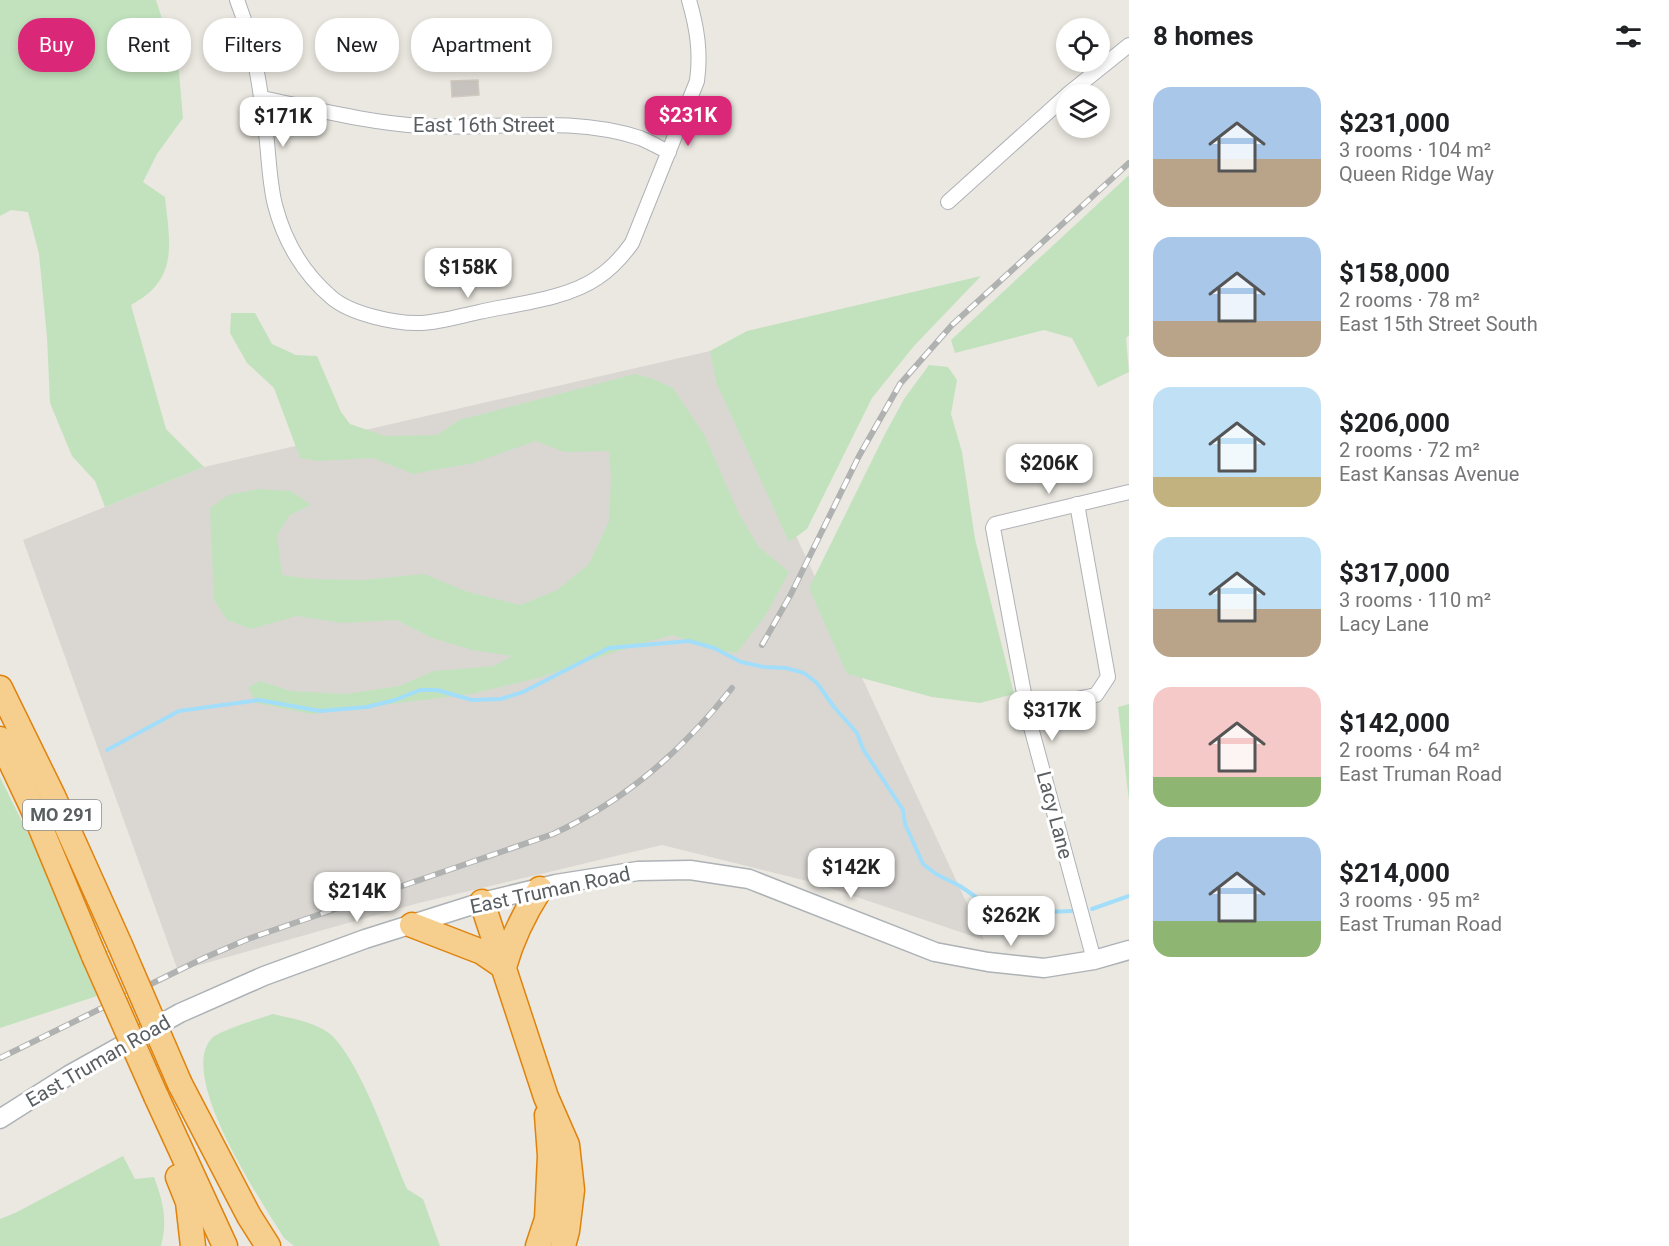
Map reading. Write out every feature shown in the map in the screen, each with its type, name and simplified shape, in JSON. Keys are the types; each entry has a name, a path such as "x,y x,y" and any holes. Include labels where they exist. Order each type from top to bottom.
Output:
{"highway":[{"name":"MO 291","path":"0,688 53,796 120,945 250,1246"},
{"name":"MO 291","path":"0,739 32,807 156,1096 225,1246"},
{"path":"504,967 510,943 521,919 540,889"},
{"path":"482,902 546,1097 567,1145 573,1190 563,1246"},
{"path":"412,925 482,952 504,967"},
{"path":"180,1084 249,1216 268,1246"},
{"path":"156,1096 170,1154 188,1202 193,1246"},
{"path":"538,1246 546,1219 550,1156 546,1097"}],"main road":[{"name":"East Truman Road","path":"0,1119 69,1075 180,1013 264,976 482,902 638,871 690,870 749,879 935,952 988,962 1044,968 1094,960 1129,950"}],"street":[{"path":"237,0 248,30 262,98 274,202 291,250 332,298 363,313 395,322 421,323 450,319 564,293 596,279 618,261 632,243 697,81 700,60 698,31 689,0"},
{"path":"1081,84 1129,45"},
{"name":"East 16th Street","path":"262,98 374,120 421,126 481,128 550,124 588,127 641,139 669,152"},
{"path":"948,202 1056,105"},
{"path":"1027,709 1096,695 1108,677 1077,504 1129,492"},
{"name":"Lacy Lane","path":"1077,504 995,524 993,528 1027,709 1094,960"}],"shaded area":[{"path":"710,351 984,940 815,883 662,845 419,903 178,971 23,540 204,467"}],"green space":[{"path":"0,0 156,0 162,18 107,18 107,72 179,72 183,118 157,154 143,182 165,197 169,230 168,259 157,284 131,305 166,429 204,467 105,507 95,481 72,456 50,403 47,337 39,254 28,212 11,210 0,216"},
{"path":"1129,175 1129,335 1126,338 1129,372 1098,387 1072,338 1044,330 955,353 951,340"},
{"path":"981,276 914,346 872,398 807,529 789,542 716,382 710,351 747,331"},
{"path":"231,313 255,313 272,344 296,355 317,356 341,412 350,424 385,436 437,435 459,420 635,374 673,388 705,436 738,512 759,547 789,572 766,615 737,653 714,650 673,635 538,678 471,694 311,714 256,703 248,687 260,681 291,691 346,694 399,686 434,671 494,666 512,656 472,650 432,638 396,620 342,623 297,616 251,629 227,620 214,600 210,508 228,495 258,489 291,491 311,505 290,515 277,535 282,575 310,579 363,580 424,574 468,592 520,605 557,590 589,564 609,521 611,478 609,451 565,452 535,441 474,463 413,474 373,458 318,461 300,458 274,388 247,363 230,333"},
{"path":"929,365 948,367 957,380 951,414 962,452 975,539 1014,694 980,703 932,697 847,674 809,588 885,434 904,399"},
{"path":"1129,704 1129,801 1118,707"},
{"path":"0,777 35,848 97,996 0,1028"},
{"path":"273,1014 316,1026 329,1033 341,1046 363,1083 407,1189 423,1199 440,1246 294,1246 284,1238 226,1139 213,1108 205,1080 204,1056 212,1038 231,1028"},
{"path":"123,1156 135,1179 154,1177 164,1211 161,1246 0,1246 0,1219"}],"building":[{"path":"478,80 479,95 452,97 451,81"}],"waterway":[{"path":"107,750 179,711 259,700 320,711 367,707 395,700 420,690 437,690 472,700 501,699 523,692 609,648 689,641 714,648 741,662 764,667 786,668 804,673 817,683 857,733 863,749 903,810 905,824 923,864 936,874 960,886 999,913 1023,918 1047,912 1072,911"},
{"path":"1092,909 1129,896"}],"railway":[{"path":"762,645 791,594 859,456 900,384 952,325 1129,163"},
{"path":"0,1058 204,958 248,939 553,834 580,821 629,789 673,753 732,688"}]}
